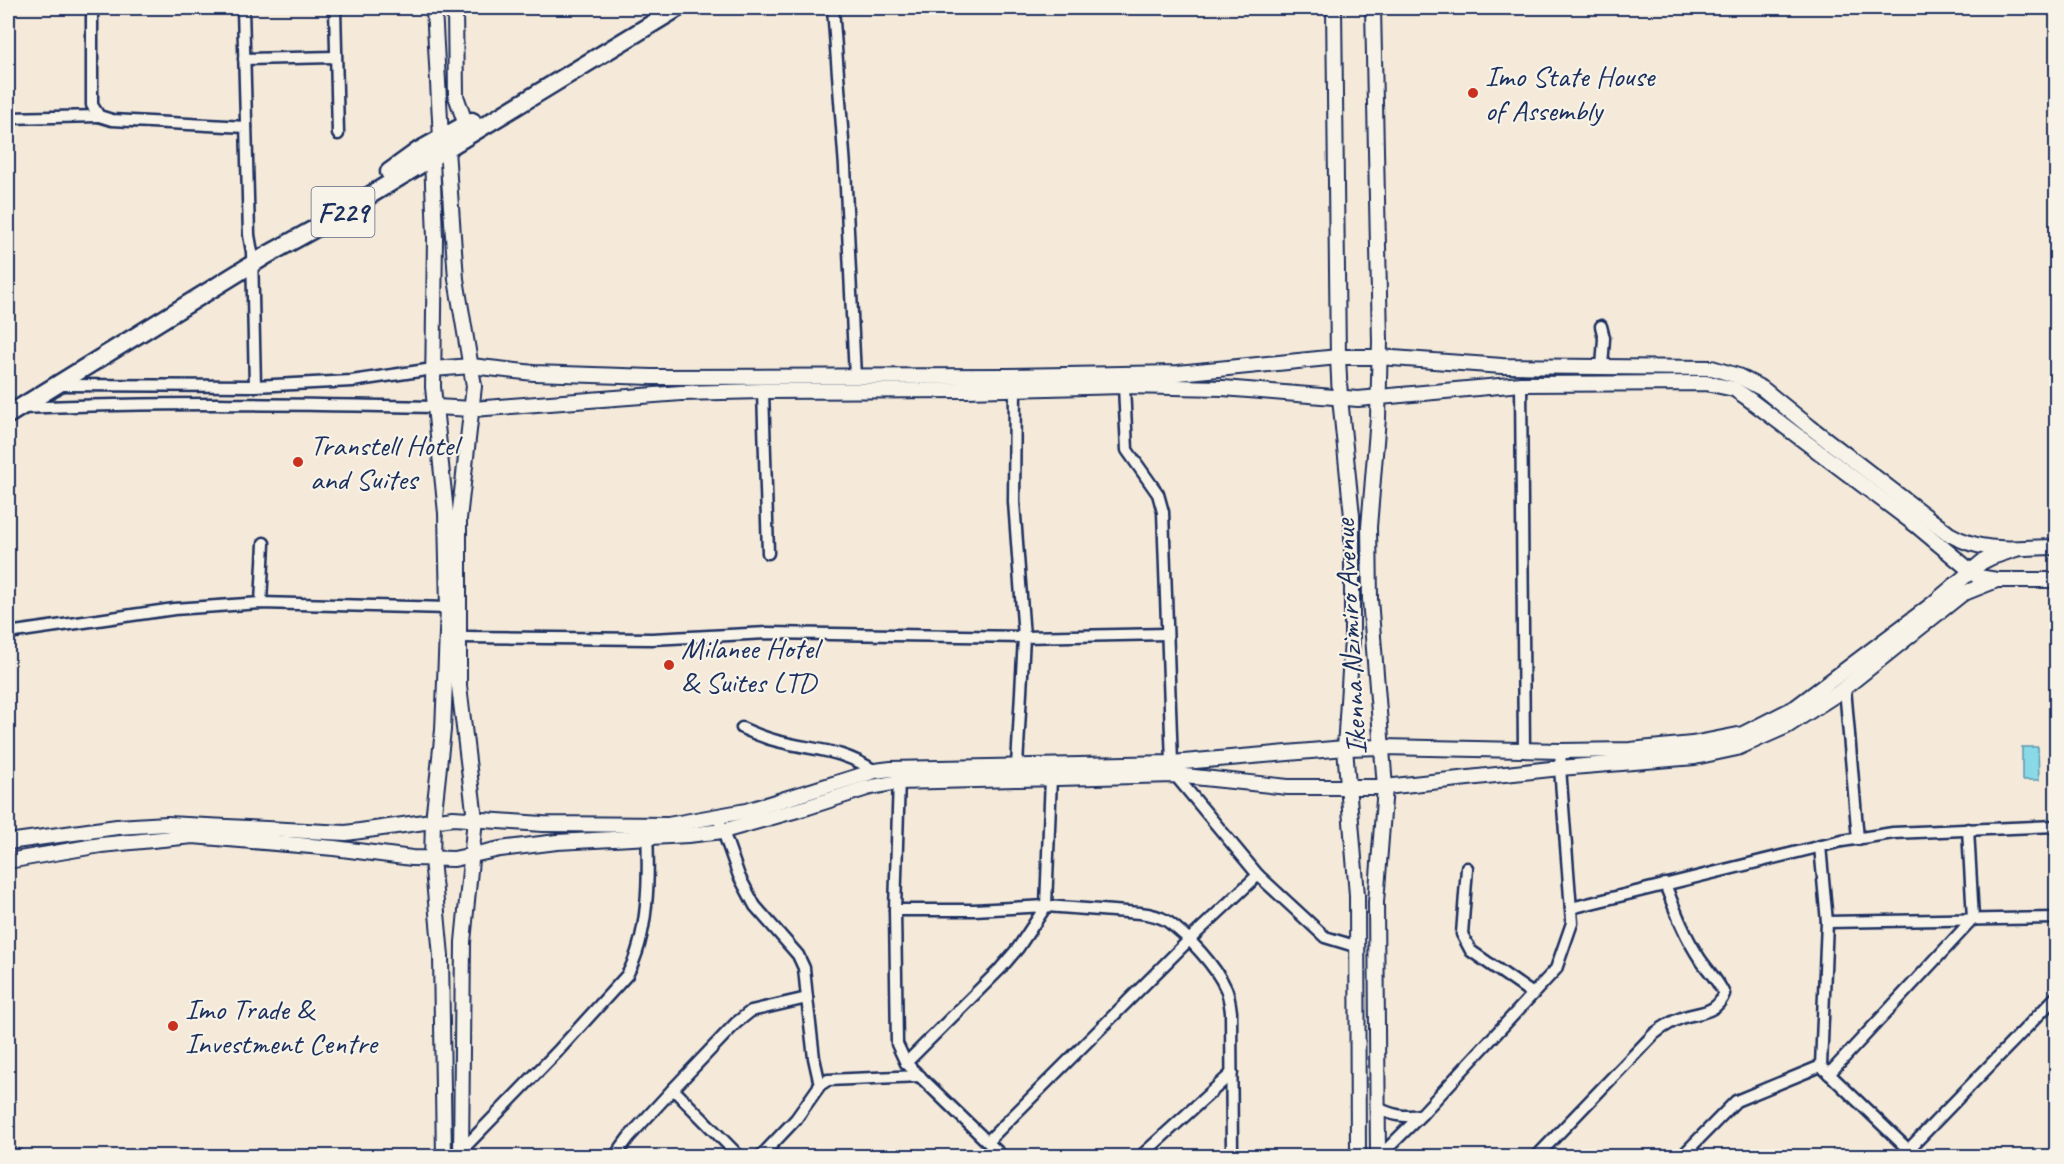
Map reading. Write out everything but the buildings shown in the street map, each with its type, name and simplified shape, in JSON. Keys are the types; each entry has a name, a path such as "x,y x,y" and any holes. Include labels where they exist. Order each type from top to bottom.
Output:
{"main road":[{"name":"F229","path":"440,148 466,125 656,8"},
{"name":"F229","path":"12,409 252,259 316,228 440,148 678,8"},
{"name":"F229","path":"12,409 55,385 252,259"}],"street":[{"path":"92,8 92,105 99,116"},
{"path":"243,8 255,386"},
{"path":"334,8 338,134"},
{"path":"434,8 440,148 456,279 474,387 460,499 459,686 475,819 465,908 462,970 461,1154"},
{"path":"455,8 456,96 466,125"},
{"path":"833,8 845,167 855,377"},
{"name":"Ikenna Nzimiro Avenue","path":"1334,8 1338,357 1352,516 1352,640 1345,748 1357,895 1358,1156"},
{"name":"Ikenna Nzimiro Avenue","path":"1374,8 1379,357 1369,527 1370,599 1385,788 1376,902 1376,1107 1379,1156"},
{"path":"244,59 335,57"},
{"path":"8,118 99,116 112,120 246,127"},
{"path":"440,148 435,238 433,369 446,513 448,608 443,730 432,859 441,956 444,1156"},
{"path":"1601,326 1604,338 1602,368"},
{"path":"55,385 255,386 352,381 471,366 534,373 640,377 1178,373 1338,357 1379,357 1502,366 1712,368 1738,376 1763,389 1949,534 1971,545 2016,549 2056,547"},
{"path":"1720,385 1725,372"},
{"path":"12,409 170,403 473,409 681,393 1124,386 1233,388 1340,399 1378,398 1521,384 1706,383 1734,389 1746,397 1917,526 1978,577 1997,580 2056,580"},
{"path":"1521,384 1524,751"},
{"path":"1124,386 1127,450 1158,494 1163,512 1173,770 1258,875 1325,937 1358,947"},
{"path":"1015,389 1014,502 1024,637 1017,766"},
{"path":"763,391 768,553"},
{"path":"261,603 264,543"},
{"path":"742,728 776,741 839,753 875,771 899,776 1051,777 1173,770 1345,748 1561,752 1630,750 1692,744 1743,734 1796,707 1930,606 1971,571 1992,557 2016,549"},
{"path":"8,842 117,827 167,824 346,832 453,818 647,831 723,831 808,807 899,776 1017,766 1173,770 1288,787 1385,788 1560,768 1695,757 1737,748 1787,726 1845,688 1962,594 1997,580"},
{"path":"8,633 174,609 261,603 448,608"},
{"path":"458,636 652,639 767,633 1024,637 1166,634"},
{"path":"1845,688 1858,839"},
{"path":"1379,1156 1421,1115 1556,969 1572,923 1560,768 1561,752"},
{"path":"8,861 101,845 193,836 432,859 454,859 557,842 647,831 668,825 718,818 875,771"},
{"path":"899,776 895,910 897,1044 906,1063 1002,1156"},
{"path":"906,1063 1000,969 1018,948 1046,906 1051,777"},
{"path":"718,818 739,876 756,906 798,955 804,968 814,1058 820,1085"},
{"path":"1571,908 1820,846 1893,833 2056,826"},
{"path":"1682,1156 1736,1101 1825,1070 1973,919 1968,829"},
{"path":"461,1154 627,975 635,962 643,937 647,831"},
{"path":"1820,846 1827,922 1825,1070 1911,1153 2056,997"},
{"path":"1467,868 1462,934 1471,951 1533,994"},
{"path":"988,1141 1188,940 1258,875"},
{"path":"1537,1156 1654,1034 1666,1024 1715,1009 1721,1002 1724,994 1679,922 1665,884"},
{"path":"895,910 974,910 1046,906 1153,915 1166,921 1188,940 1218,973 1228,992 1231,1012 1232,1156"},
{"path":"1827,922 2056,918"},
{"path":"615,1156 629,1137 736,1023 751,1011 765,1006 807,998"},
{"path":"1141,1156 1232,1073"},
{"path":"761,1156 795,1119 820,1085 834,1079 920,1076"},
{"path":"673,1089 739,1156"},
{"path":"1376,1107 1390,1114 1421,1115"},
{"path":"8,1155 18,1156"}],"water":[{"path":"2022,747 2038,747 2039,780 2022,780"}],"place":[{"name":"Imo State House of Assembly","path":"1473,93"},
{"name":"Transtell Hotel and Suites","path":"298,462"},
{"name":"Milanee Hotel & Suites LTD","path":"669,665"},
{"name":"Imo Trade & Investment Centre","path":"173,1026"}]}
